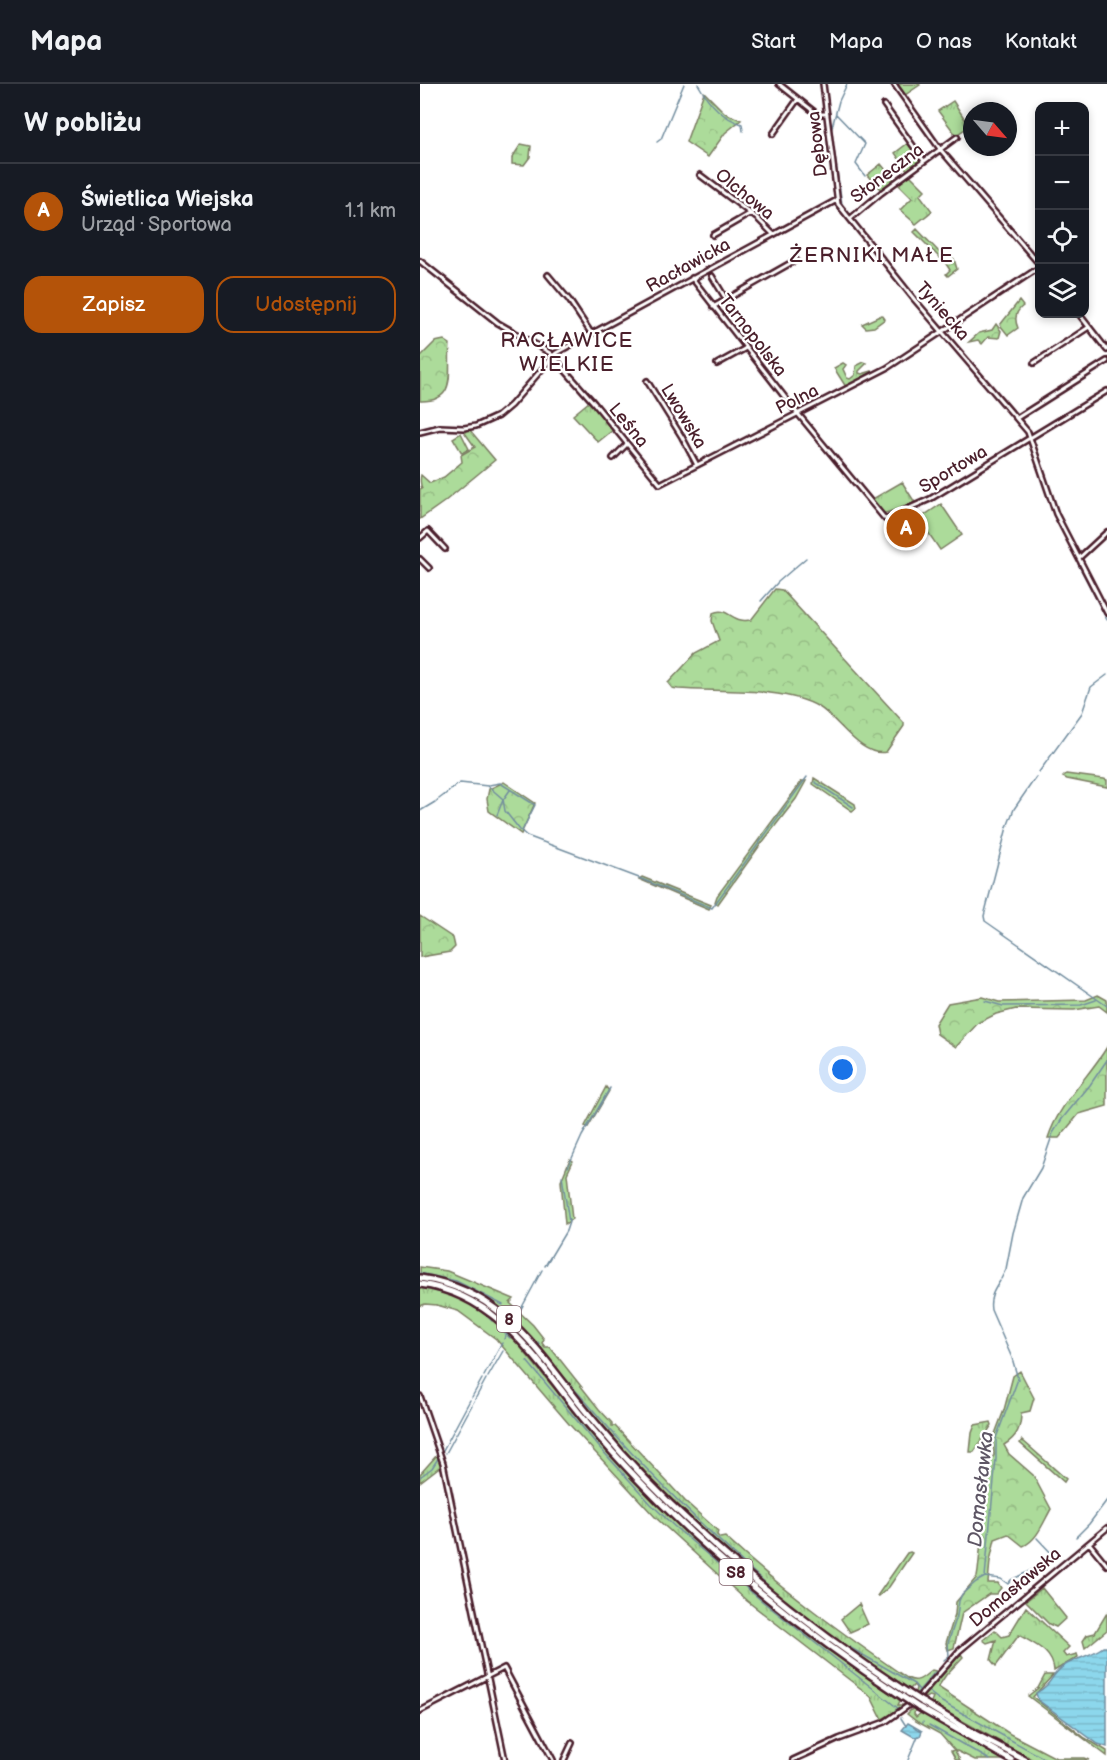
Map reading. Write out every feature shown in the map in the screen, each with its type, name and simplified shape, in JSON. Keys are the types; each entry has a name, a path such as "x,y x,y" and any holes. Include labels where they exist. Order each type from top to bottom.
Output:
{"highway":[{"name":"8","path":"420,1278 462,1289 482,1298 500,1311 524,1335 622,1454"},
{"name":"8","path":"420,1284 458,1294 495,1315 519,1340 589,1425"},
{"name":"S8","path":"589,1425 646,1487 724,1562 801,1626 905,1695 1011,1760"},
{"name":"S8","path":"622,1454 696,1528 763,1587 905,1695"},
{"name":"S8","path":"920,1704 1025,1760"}],"street":[{"path":"778,84 817,114 827,114"},
{"name":"Dębowa","path":"823,84 837,200"},
{"path":"894,84 940,149 1038,264"},
{"path":"773,134 798,99"},
{"path":"884,105 924,161"},
{"name":"Słoneczna","path":"850,219 957,137"},
{"name":"Olchowa","path":"700,175 751,213 773,234"},
{"name":"Tyniecka","path":"837,200 943,333 1031,437 1056,514 1107,614"},
{"name":"Racławicka","path":"420,432 436,427 477,426 498,416 511,405 552,356 837,200"},
{"path":"713,235 751,213"},
{"path":"714,307 796,260"},
{"name":"Leśna","path":"420,261 504,327 552,356 660,484"},
{"name":"Polna","path":"660,484 886,368 943,333 1035,269"},
{"path":"548,275 571,302 591,333"},
{"path":"712,276 726,299"},
{"name":"Tarnopolska","path":"692,278 798,414 885,519"},
{"path":"1081,318 1107,351"},
{"path":"1034,363 1089,327"},
{"path":"717,364 746,348"},
{"path":"1017,418 1107,361"},
{"name":"Lwowska","path":"647,381 697,465"},
{"name":"Sportowa","path":"885,519 922,504 1107,391"},
{"path":"613,459 627,444"},
{"path":"420,538 428,531 445,549"},
{"path":"1079,558 1107,532"},
{"path":"420,559 429,567"},
{"path":"420,1396 443,1463 506,1760"},
{"name":"Domasławska","path":"795,1759 894,1717 909,1706 960,1651 1107,1528"},
{"path":"1089,1543 1107,1565"},
{"path":"420,1711 504,1668 553,1760"},
{"path":"564,1760 572,1743"}],"green space":[{"path":"897,84 919,84 920,85 905,95"},
{"path":"704,92 725,113 741,120 725,133 708,157 686,142"},
{"path":"953,101 963,116 963,130 956,135 938,111"},
{"path":"908,143 920,159 907,170 895,153"},
{"path":"521,144 531,146 530,157 524,165 512,164 512,158"},
{"path":"881,164 894,180 881,190 867,175"},
{"path":"910,175 925,190 920,195 932,211 916,224 900,210 912,198 898,184"},
{"path":"917,229 942,255 940,258 914,232"},
{"path":"948,255 954,259 957,269 948,276 946,274 950,270 942,258"},
{"path":"1019,301 1023,306 1016,316 1018,328 1008,335 1000,325"},
{"path":"882,315 885,319 874,327 866,328 862,324"},
{"path":"996,324 1001,331 999,338 988,337 982,344 978,340 969,342 979,333 992,330"},
{"path":"444,340 450,344 446,390 441,396 432,400 420,401 420,357 435,342"},
{"path":"843,363 846,365 843,369 847,378 850,379 855,375 856,366 867,363 859,373 872,371 873,374 846,387 834,368"},
{"path":"590,401 613,430 598,442 573,415"},
{"path":"469,429 495,460 420,519 421,475 430,483 444,477 462,462 461,455 475,447 465,433"},
{"path":"461,433 469,449 462,453 453,438"},
{"path":"902,482 916,504 882,514 871,500"},
{"path":"941,504 962,535 940,550 919,519"},
{"path":"775,589 782,590 904,723 886,752 868,749 850,736 826,712 805,700 750,691 678,689 672,688 668,683 696,653 719,641 712,621 713,613 721,611 737,619 751,620"},
{"path":"1066,774 1104,779 1107,780 1107,787 1067,779 1063,777"},
{"path":"814,778 855,804 856,808 852,811 813,784"},
{"path":"802,781 806,781 796,799 718,904 715,902 717,896"},
{"path":"504,782 535,803 521,834 489,811 487,799 489,789"},
{"path":"642,877 711,905 709,909 639,879"},
{"path":"420,916 453,938 455,947 450,952 420,957"},
{"path":"1098,995 1107,1000 1107,1012 1099,1006 1074,1010 1016,1009 996,1014 978,1023 956,1047 937,1034 935,1024 948,1003 982,997 999,1002 1086,1000"},
{"path":"1107,1047 1107,1106 1079,1114 1059,1138 1048,1138 1059,1113"},
{"path":"606,1087 609,1091 588,1127 585,1126"},
{"path":"570,1159 573,1161 567,1174 572,1219 565,1224 561,1181"},
{"path":"420,1267 447,1271 514,1299 510,1303 533,1325 544,1339 542,1343 545,1347 550,1347 612,1423 612,1426 615,1426 685,1501 718,1531 717,1535 720,1538 725,1537 813,1610 907,1678 917,1680 932,1670 936,1671 936,1674 907,1706 882,1719 871,1697 747,1601 656,1518 569,1424 496,1339 458,1311 437,1305 420,1306 420,1287 466,1302 487,1315 506,1331 582,1422 656,1502 720,1563 788,1620 896,1697 900,1701 898,1705 904,1705 915,1692 914,1685 910,1689 905,1687 831,1636 715,1541 645,1473 585,1406 547,1357 505,1313 480,1296 452,1283 420,1275"},
{"path":"1020,1371 1034,1398 1030,1411 1021,1413 1019,1428 1015,1435 1004,1445 1009,1454 1033,1475 1051,1509 1040,1530 1023,1546 1008,1534 995,1539 988,1583 998,1583 1001,1588 996,1594 989,1594 962,1613 954,1648 948,1650 946,1643 955,1614 956,1602 977,1577 989,1464 994,1455 993,1439 1013,1376"},
{"path":"991,1422 992,1425 974,1452 970,1452 975,1425"},
{"path":"1022,1440 1066,1479 1064,1482 1020,1443"},
{"path":"437,1455 442,1465 420,1482 420,1474"},
{"path":"907,1553 912,1553 889,1587 877,1596"},
{"path":"1042,1588 1066,1618 1056,1627 1049,1624 1026,1601"},
{"path":"859,1604 868,1624 850,1632 841,1619"},
{"path":"1026,1607 1069,1647 1063,1653 1066,1657 1077,1654 1078,1657 1054,1671 1053,1664 1046,1653 1019,1635 996,1666 991,1660 996,1640 987,1643 983,1640 995,1630 1002,1637 1009,1635"},
{"path":"1107,1613 1107,1630 1085,1648 1083,1641 1087,1635 1095,1633"},
{"path":"961,1654 963,1657 938,1687 1010,1734 1056,1758 1089,1760 1033,1760 934,1705 931,1702 933,1697 922,1696 949,1663"},
{"path":"1045,1675 1053,1675 1033,1697 1085,1738 1107,1751 1107,1756 1028,1696 1038,1688"},
{"path":"913,1708 916,1717 921,1713 925,1714 1005,1760 975,1760 955,1751 960,1760 956,1760 951,1751 954,1750 940,1734 907,1714"}],"water":[{"path":"1107,1647 1107,1747 1098,1744 1038,1700 1036,1693 1046,1686 1062,1667"},
{"path":"908,1723 922,1731 920,1736 914,1737 902,1730"}],"waterway":[{"path":"657,142 661,139 684,84"},
{"path":"698,84 716,108 728,118 742,124 743,131"},
{"path":"842,204 831,131 839,101 847,84"},
{"path":"836,114 865,144 856,164 865,176"},
{"path":"761,601 778,582 806,558"},
{"path":"1078,564 1107,620"},
{"path":"1039,772 1082,713 1091,687 1107,675"},
{"path":"420,811 460,783 488,786 503,799 505,811 527,836 712,908 807,777"},
{"path":"1036,777 1014,809 1007,827 984,916 985,921 1107,1006"},
{"path":"815,782 853,807"},
{"path":"489,785 500,783 535,805 522,831"},
{"path":"497,815 510,790"},
{"path":"985,1001 1003,1006 1081,1005 1096,1000"},
{"name":"Domasławka","path":"1001,1279 1006,1269 1023,1198 1041,1168 1053,1133 1107,1060"},
{"path":"568,1167 582,1136 610,1088"},
{"path":"545,1266 569,1222 562,1176"},
{"path":"521,1309 542,1270"},
{"path":"420,1273 456,1281 503,1305"},
{"name":"Domasławka","path":"944,1660 949,1656 948,1643 962,1594 985,1577 996,1438 1018,1379 1012,1358 991,1310 991,1298 1000,1281"},
{"path":"420,1288 459,1298 477,1308 492,1321"},
{"path":"512,1314 519,1321"},
{"path":"501,1329 510,1338"},
{"path":"504,1339 507,1334"},
{"path":"538,1342 561,1374 652,1475 770,1587"},
{"path":"484,1376 502,1343"},
{"path":"488,1377 503,1351"},
{"path":"527,1361 599,1447 675,1527 762,1601 899,1709"},
{"path":"472,1397 482,1379"},
{"path":"473,1403 486,1379"},
{"path":"442,1452 470,1400"},
{"path":"446,1453 472,1405"},
{"path":"420,1477 432,1468 439,1457"},
{"path":"1076,1537 1107,1500"},
{"path":"1037,1538 1054,1556"},
{"path":"985,1577 1001,1579 1008,1584 1011,1580 1052,1558"},
{"path":"849,1647 914,1684 919,1690"},
{"name":"Domasławka","path":"916,1694 935,1672"},
{"path":"929,1692 942,1702 1047,1760"},
{"name":"Domasławka","path":"896,1710 905,1705"},
{"name":"Domasławka","path":"901,1718 906,1726"},
{"path":"929,1725 990,1760"},
{"name":"Domasławka","path":"908,1760 918,1736"}],"place":[{"name":"Świetlica Wiejska","path":"906,528"}],"district":[{"name":"ŻERNIKI MAŁE","path":"872,255"},
{"name":"RACŁAWICE WIELKIE","path":"567,352"}]}
